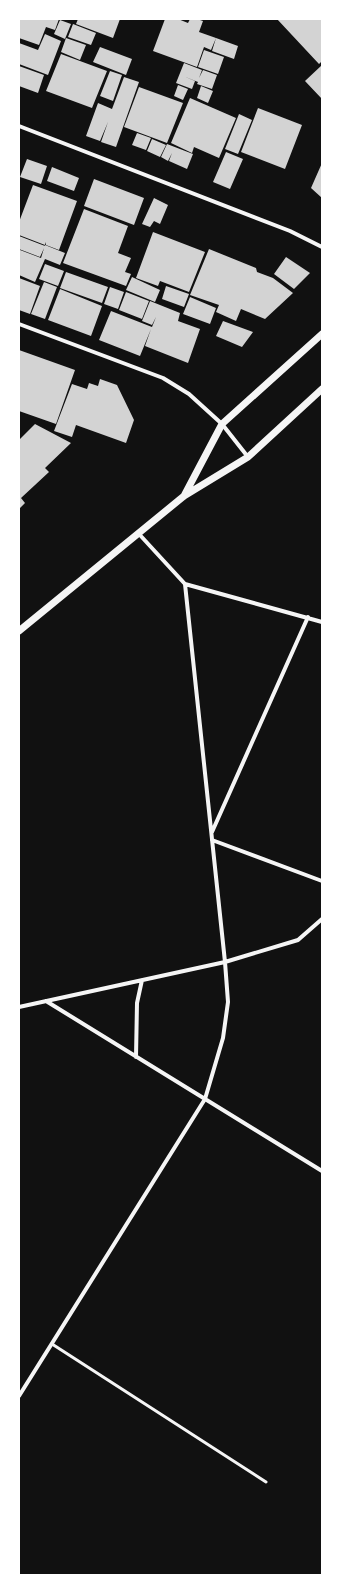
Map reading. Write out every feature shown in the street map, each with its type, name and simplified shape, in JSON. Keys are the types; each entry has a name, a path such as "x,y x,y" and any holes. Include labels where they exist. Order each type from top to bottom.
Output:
{"street":[{"path":"19,126 290,231 322,246"},
{"path":"19,324 163,378 189,394 222,424 248,457"},
{"path":"184,496 222,424 322,334"},
{"path":"19,631 184,496 248,457 322,389"},
{"path":"139,534 185,584 322,622"},
{"path":"19,1396 205,1099 223,1038 228,1002 225,962 185,584"},
{"path":"212,833 308,617"},
{"path":"212,840 322,881"},
{"path":"19,1007 225,962 298,940 322,919"},
{"path":"136,1057 137,1003 142,980"},
{"path":"46,1001 322,1172"}],"lane":[{"path":"52,1344 266,1482"}],"building":[{"path":"20,19 59,19 55,30 46,27 39,45 19,38"},
{"path":"78,19 120,19 113,38 76,24"},
{"path":"165,19 178,19 188,23 190,19 203,21 199,32 216,38 211,50 204,47 197,67 153,51"},
{"path":"277,19 322,19 322,61 319,64"},
{"path":"60,20 71,24 65,39 54,34"},
{"path":"73,24 96,33 91,45 68,37"},
{"path":"45,34 61,41 48,75 19,64 19,43 38,50"},
{"path":"66,38 86,45 80,60 61,52"},
{"path":"216,38 238,46 234,59 212,51"},
{"path":"100,47 132,59 126,75 93,62"},
{"path":"204,50 224,57 218,74 198,67"},
{"path":"61,54 107,71 92,108 46,91"},
{"path":"184,63 202,70 199,78 203,70 217,75 212,89 197,84 198,82 183,76 195,81 192,89 176,83"},
{"path":"322,65 322,99 305,81"},
{"path":"19,66 44,75 38,93 19,86"},
{"path":"110,71 122,75 113,101 100,96"},
{"path":"124,77 139,82 116,147 101,142 108,122 100,141 86,136 98,103 112,109"},
{"path":"178,85 188,89 183,100 174,96"},
{"path":"201,86 213,91 208,103 197,98"},
{"path":"139,87 183,103 167,143 124,127"},
{"path":"190,98 236,118 219,158 194,147 192,153 171,143"},
{"path":"258,108 302,125 285,169 241,152"},
{"path":"239,114 252,120 238,154 225,149"},
{"path":"137,133 151,138 146,150 132,145"},
{"path":"152,139 166,145 160,157 147,151"},
{"path":"167,144 193,154 187,169 169,161 172,153 168,161 161,157"},
{"path":"226,152 243,159 230,189 213,182"},
{"path":"27,159 47,166 41,184 20,177"},
{"path":"322,163 322,198 311,188"},
{"path":"52,167 79,178 74,191 47,181"},
{"path":"94,179 144,198 134,225 84,206"},
{"path":"33,185 77,201 59,250 46,245 46,242 45,245 19,235 19,222"},
{"path":"154,198 168,205 160,224 154,221 150,227 142,224"},
{"path":"84,209 128,226 118,253 131,258 125,272 131,274 126,286 63,263"},
{"path":"153,232 205,252 189,292 160,281 158,286 136,278"},
{"path":"19,236 45,246 40,257 19,249"},
{"path":"45,245 65,253 60,265 45,259 35,282 19,275 20,250 41,258"},
{"path":"209,249 256,268 257,272 273,278 293,293 265,319 241,309 236,321 216,312 219,305 190,295"},
{"path":"286,257 310,273 294,289 274,274"},
{"path":"45,264 64,271 58,286 39,279"},
{"path":"66,272 108,287 102,303 60,288"},
{"path":"132,277 160,290 155,302 126,290"},
{"path":"19,278 40,286 30,314 19,310"},
{"path":"44,282 57,287 45,319 31,314"},
{"path":"166,286 189,294 184,307 162,299"},
{"path":"110,287 124,292 118,309 104,304"},
{"path":"60,289 102,306 91,336 48,320"},
{"path":"126,292 149,301 142,319 119,310"},
{"path":"190,297 216,308 210,324 183,314"},
{"path":"150,301 180,313 178,321 200,329 188,363 145,346 151,329 140,356 99,340 111,311 152,327 156,317 152,325 142,321"},
{"path":"223,321 253,332 242,347 216,336"},
{"path":"19,350 75,370 56,424 19,411"},
{"path":"100,379 117,385 134,420 126,443 76,425 72,437 54,431 72,384 87,389 89,383 98,386"},
{"path":"35,424 71,443 45,468 49,472 21,498 25,503 19,509 19,440"}]}
